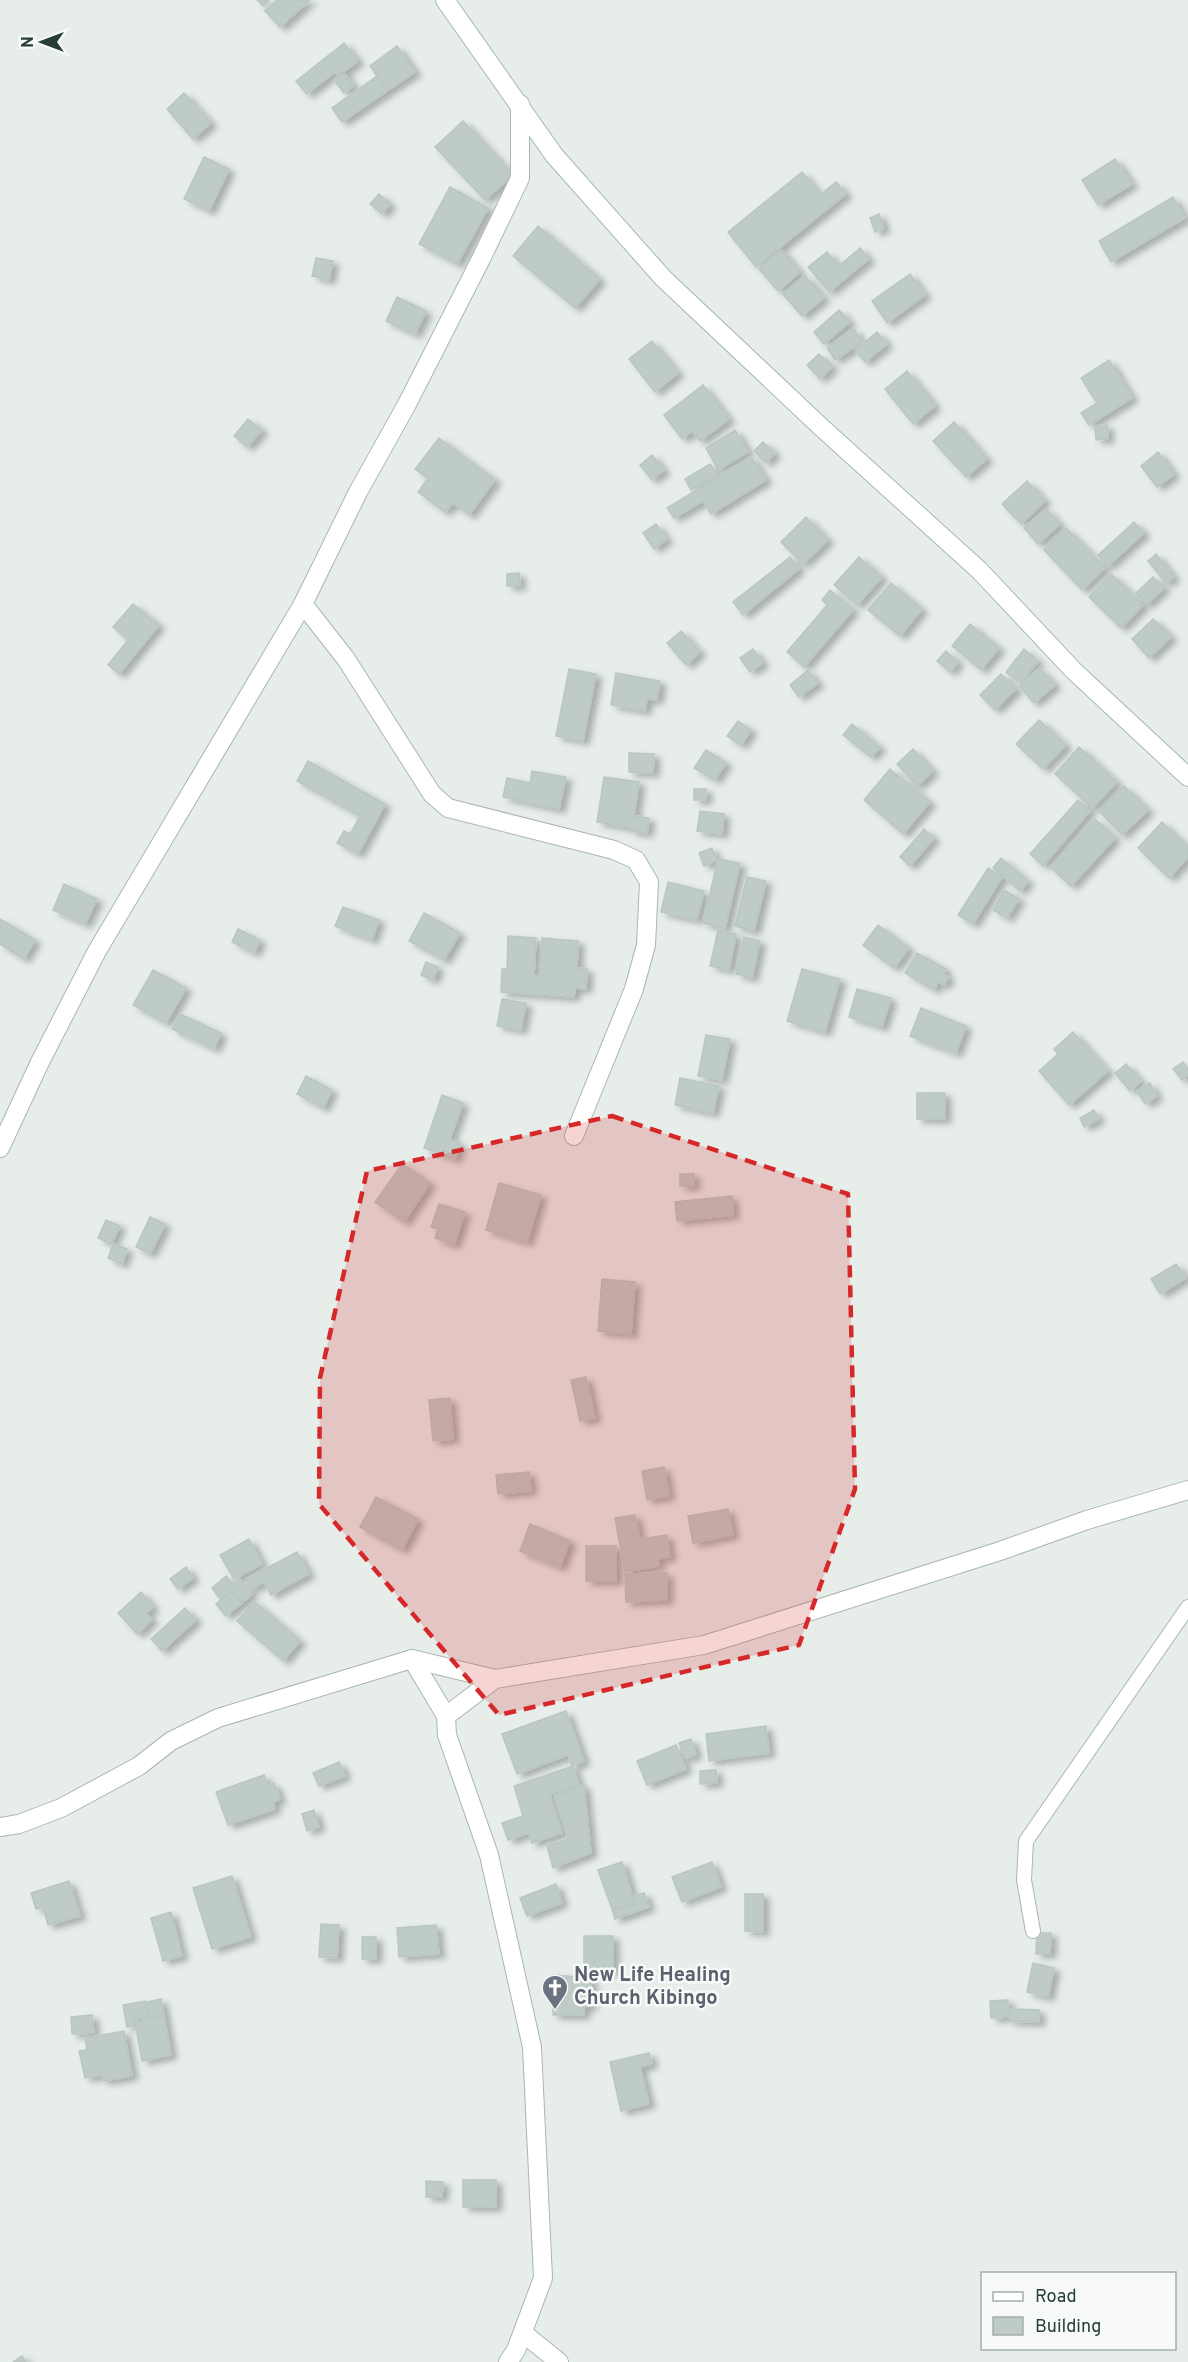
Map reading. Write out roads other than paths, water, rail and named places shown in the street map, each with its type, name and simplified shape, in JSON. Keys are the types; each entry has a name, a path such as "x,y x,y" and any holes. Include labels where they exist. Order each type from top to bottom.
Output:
{"street":[{"path":"445,0 554,155 663,278 821,427 979,570 1074,671 1188,777"},
{"path":"0,1148 40,1062 97,951 303,604 357,492 406,406 519,178 520,104"},
{"path":"303,604 345,659 432,794 448,808 614,850 636,860 649,882 646,945 634,989 574,1136"},
{"path":"0,1827 19,1824 60,1808 138,1766 171,1741 218,1718 412,1659 495,1680 704,1645 1000,1551 1087,1520 1188,1490"},
{"path":"412,1659 446,1716 447,1735 489,1855 532,2047 543,2278 516,2350 508,2362"},
{"path":"446,1716 495,1680"},
{"path":"522,2332 559,2362"}],"lane":[{"path":"1033,1931 1024,1881 1026,1841 1188,1606"}],"place":[{"name":"New Life Healing Church Kibingo","path":"555,2011"}]}
